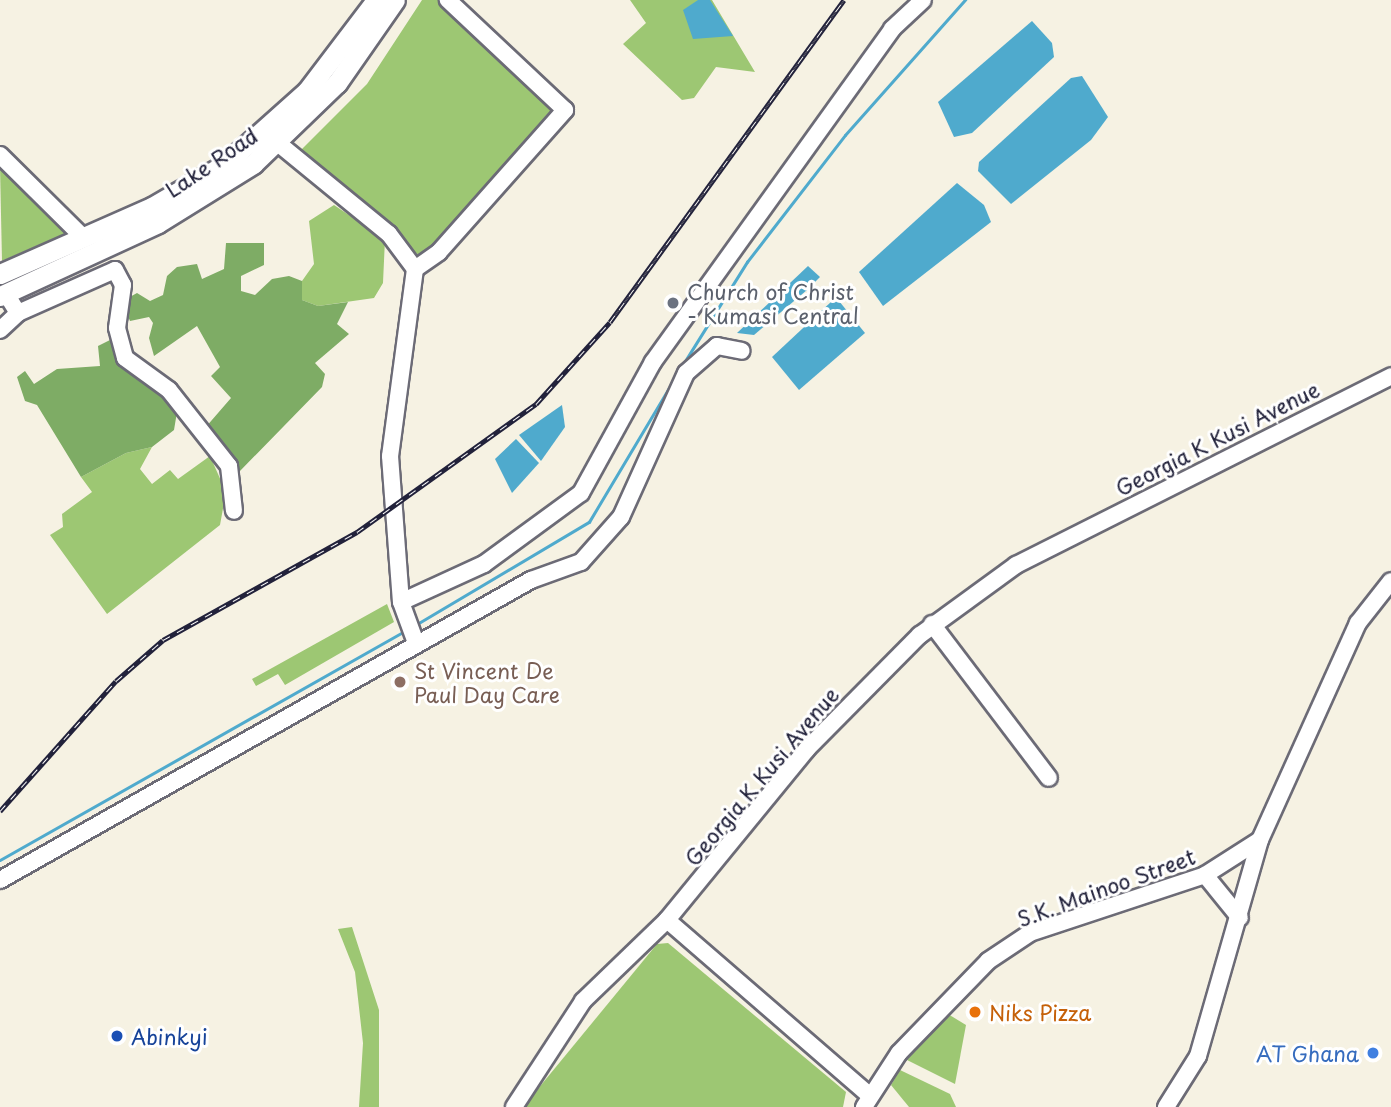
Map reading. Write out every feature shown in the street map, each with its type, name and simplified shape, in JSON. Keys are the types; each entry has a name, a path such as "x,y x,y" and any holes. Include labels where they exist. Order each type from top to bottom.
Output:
{"main road":[{"name":"Lake Road","path":"0,274 176,195 241,152 307,91 376,0"},
{"name":"Lake Road","path":"3,295 184,208 279,144 354,63 395,0"}],"street":[{"path":"415,269 439,252 565,110 447,0"},
{"path":"402,610 484,564 581,493 653,362 892,29 923,0"},
{"path":"279,144 389,234 415,269 390,456 402,610 414,639"},
{"path":"0,155 84,238"},
{"path":"0,331 18,313 115,270 123,285 117,328 125,358 169,390 229,466 234,511"},
{"path":"3,295 18,313"},
{"path":"0,880 414,639 592,553 631,497 686,373 717,346 742,351"},
{"name":"Georgia K Kusi Avenue","path":"514,1107 583,1001 667,919 821,733 932,624 1016,565 1391,376"},
{"path":"1166,1107 1198,1056 1240,918 1260,840 1358,623 1391,581"},
{"path":"932,624 1049,778"},
{"name":"S.K. Mainoo Street","path":"866,1100 958,987 1030,933 1205,875 1260,840"},
{"path":"1205,875 1240,918"},
{"path":"667,919 866,1100"}],"green space":[{"path":"422,0 439,0 559,106 423,259 300,151 367,84"},
{"path":"630,0 712,0 755,72 716,67 694,98 682,100 623,44 646,23"},
{"path":"0,166 71,231 2,261"},
{"path":"334,205 385,239 383,283 374,298 318,306 302,300 302,281 314,264 309,221"},
{"path":"226,243 264,243 264,265 241,276 241,291 255,295 272,279 289,276 302,281 302,300 318,306 348,302 337,324 349,334 315,363 325,374 322,387 239,472 205,428 231,398 211,376 220,367 197,326 154,356 149,338 153,323 149,317 130,321 127,314 128,298 137,293 150,301 163,295 167,276 177,267 197,264 202,279 224,269"},
{"path":"114,338 177,412 174,430 152,447 126,453 81,477 37,405 25,401 17,377 25,371 34,384 57,369 100,366 98,346"},
{"path":"152,447 140,469 152,484 170,470 178,479 210,456 226,492 220,525 107,614 50,535 63,527 62,514 92,492 81,477 126,453"},
{"path":"387,604 394,622 285,685 278,674 256,686 252,679"},
{"path":"352,927 379,1010 379,1107 359,1107 363,1043 355,972 338,929"},
{"path":"668,943 846,1092 843,1107 523,1107 657,944"},
{"path":"943,1011 966,1025 955,1084 907,1060"},
{"path":"900,1070 950,1094 956,1107 909,1107 891,1085"}],"water":[{"path":"698,0 710,0 733,36 693,39 683,10"},
{"path":"1032,21 1052,43 1054,57 972,133 954,137 938,102"},
{"path":"1082,76 1108,117 1091,140 1011,204 978,171 979,162 1071,78"},
{"path":"957,183 984,205 991,222 883,306 859,272"},
{"path":"808,266 820,277 807,290 754,335 737,333"},
{"path":"832,301 839,301 865,333 799,390 772,357"},
{"path":"562,405 565,427 541,461 519,435"},
{"path":"516,439 539,463 512,493 495,459"}],"waterway":[{"path":"682,366 747,262 845,135 965,0"},
{"path":"417,624 589,522 675,378"},
{"path":"0,860 405,631"}],"railway":[{"path":"0,811 116,681 163,640 357,532 536,404 610,322 844,0"}],"place":[{"name":"Church of Christ - Kumasi Central","path":"673,303"},
{"name":"St Vincent De Paul Day Care","path":"400,682"},
{"name":"Niks Pizza","path":"975,1012"},
{"name":"Abinkyi","path":"117,1036"},
{"name":"AT Ghana","path":"1373,1053"}]}
